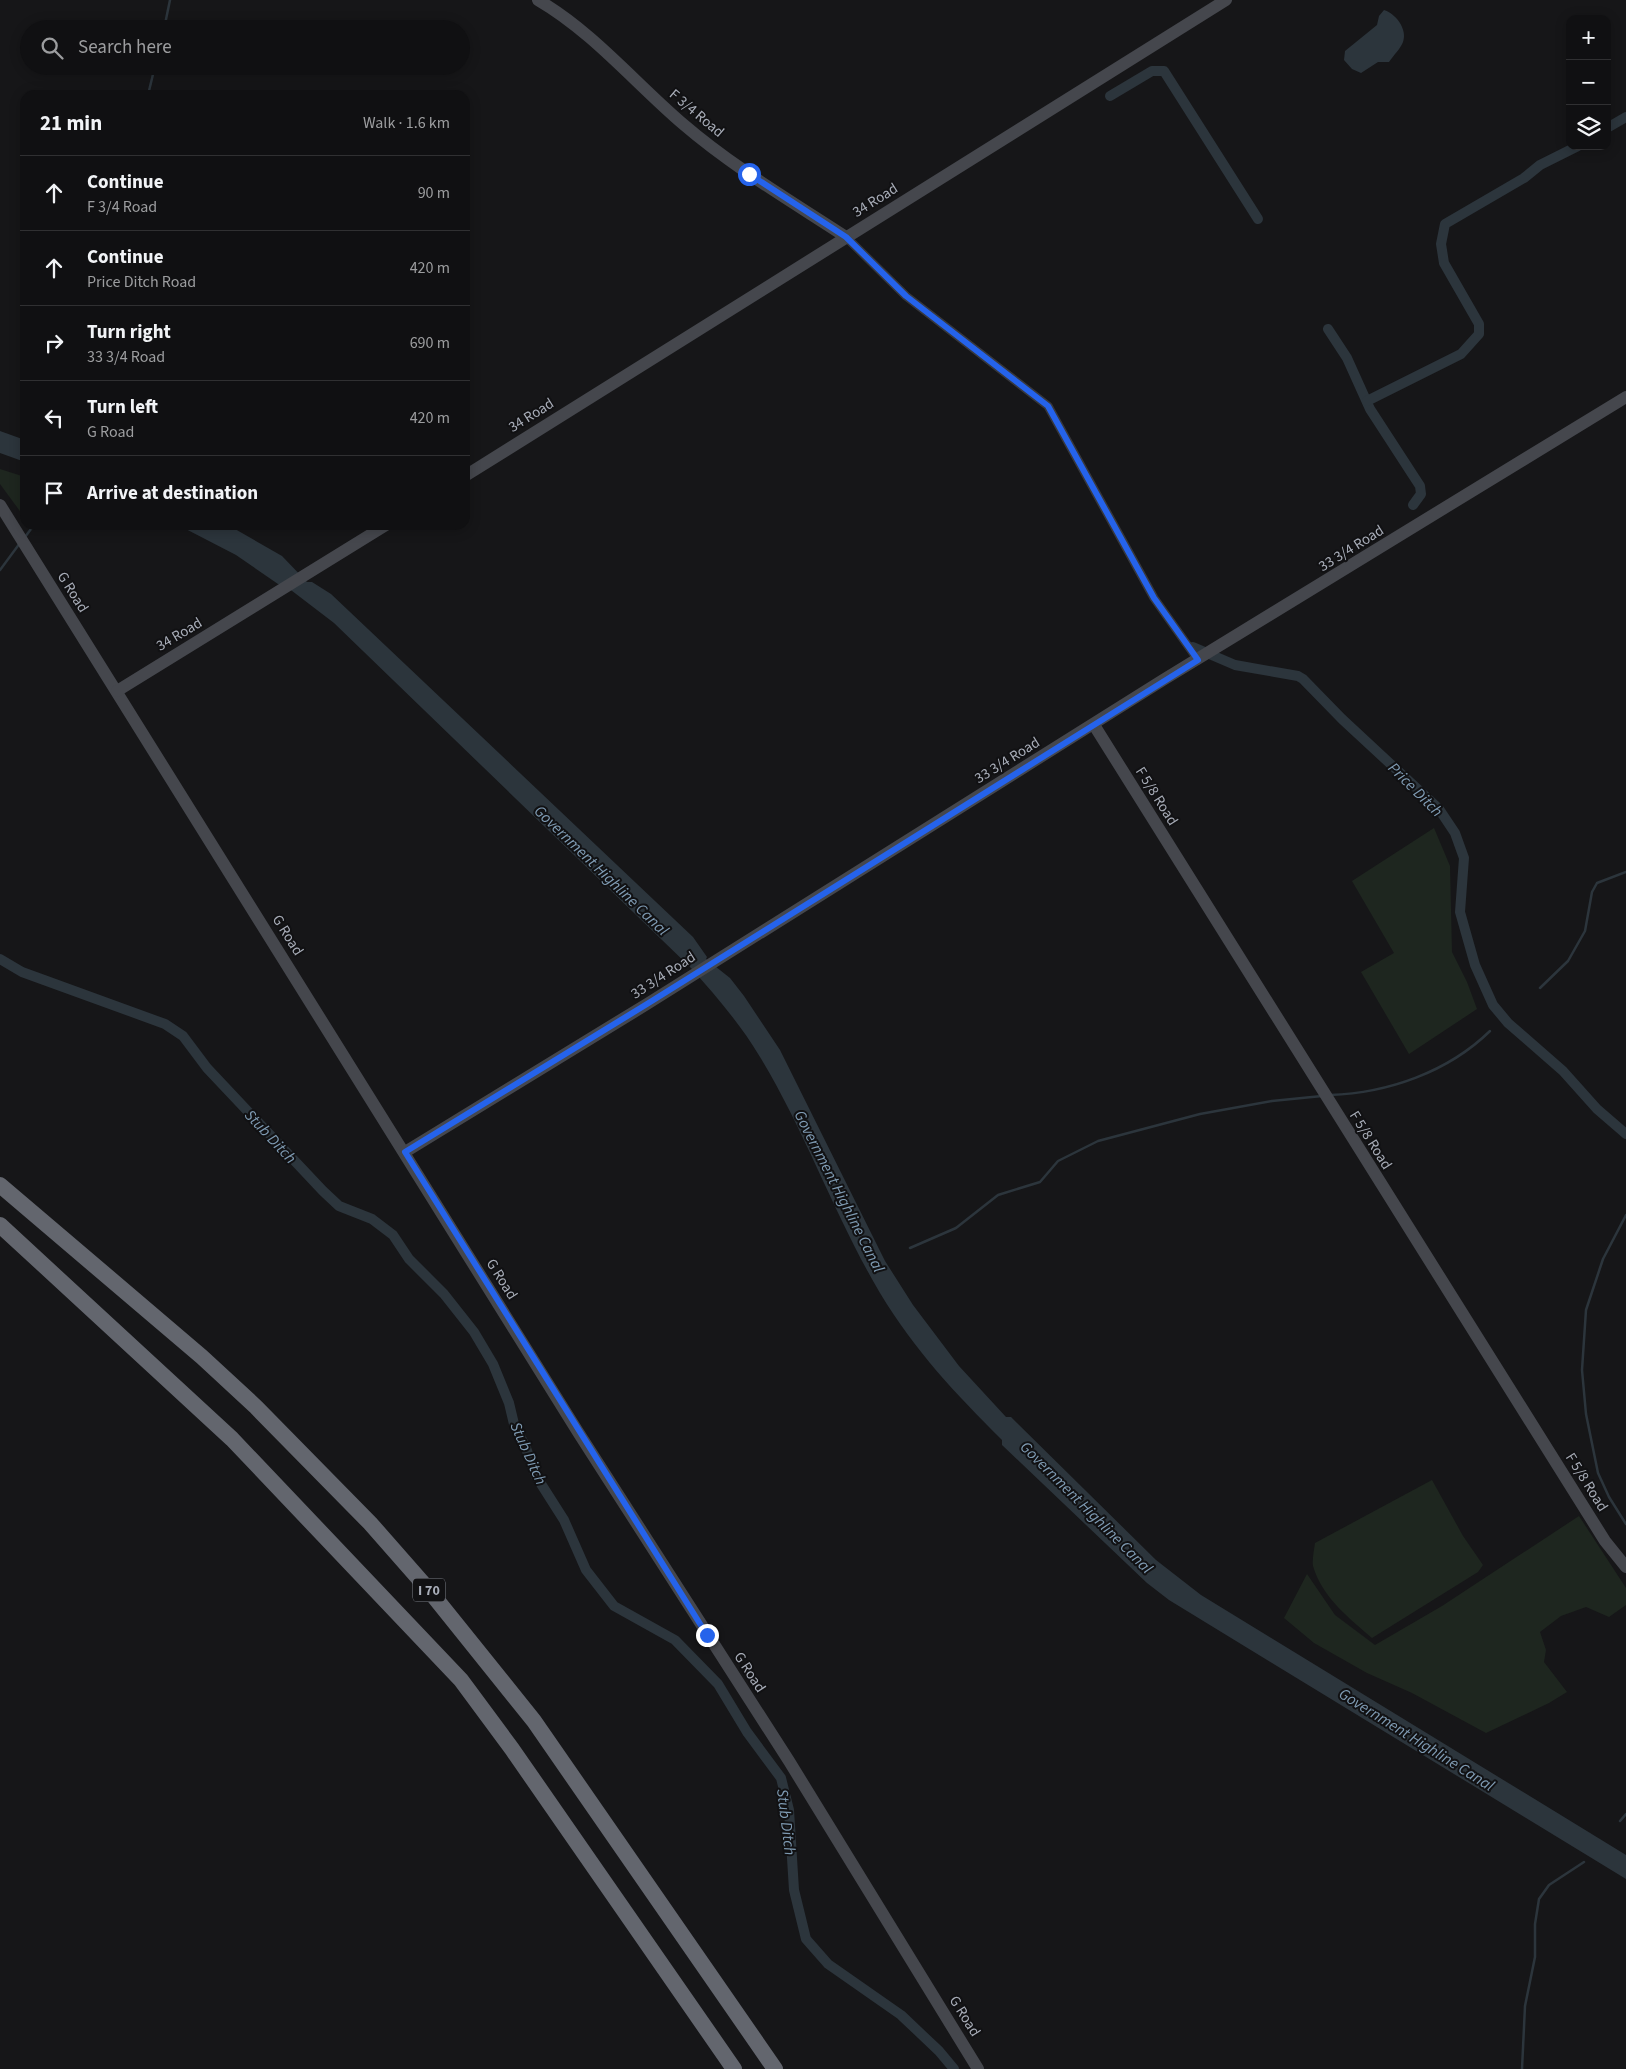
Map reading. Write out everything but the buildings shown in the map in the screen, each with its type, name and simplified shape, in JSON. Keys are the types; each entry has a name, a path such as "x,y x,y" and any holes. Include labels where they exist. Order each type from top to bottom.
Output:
{"highway":[{"name":"I 70","path":"0,1185 202,1357 249,1401 370,1523 428,1589 534,1721 775,2069"},
{"name":"I 70","path":"0,1225 232,1439 461,1680 512,1748 734,2069"}],"street":[{"name":"F 3/4 Road","path":"538,0 574,24 683,124 715,150 846,237"},
{"name":"34 Road","path":"470,473 1226,0"},
{"path":"846,237 906,296 1048,406 1154,598 1198,660"},
{"name":"33 3/4 Road","path":"405,1152 695,974 1198,660 1626,398"},
{"name":"G Road","path":"0,505 578,1432 789,1761 978,2069"},
{"name":"34 Road","path":"117,691 287,588 378,530"},
{"name":"F 5/8 Road","path":"1094,725 1379,1183 1605,1541 1626,1567"}],"shaded area":[{"path":"0,469 20,475 20,511 0,484"},
{"path":"1434,828 1450,866 1452,952 1467,982 1477,1009 1409,1054 1361,972 1394,953 1352,881"},
{"path":"1432,1480 1463,1536 1483,1565 1478,1572 1372,1638 1337,1606 1323,1588 1313,1566 1315,1543"},
{"path":"1579,1516 1626,1588 1626,1605 1609,1617 1586,1607 1561,1616 1540,1632 1546,1650 1544,1662 1567,1692 1549,1703 1486,1733 1412,1693 1367,1673 1314,1643 1284,1618 1307,1574 1335,1615 1375,1645 1442,1606"}],"water":[{"path":"1384,10 1392,14 1400,22 1404,32 1402,44 1389,62 1378,62 1361,73 1352,69 1344,60 1345,51 1377,25 1379,16"},
{"path":"0,431 20,438 20,460 0,453"},
{"name":"Government Highline Canal","path":"188,530 237,530 282,556 307,582 312,582 331,594 693,937 707,957 706,959 730,978 744,996 780,1050 885,1261 913,1305 959,1366 1006,1417 1011,1417 1156,1560 1201,1595 1626,1855 1626,1879 1169,1600 1147,1583 1002,1445 1002,1440 936,1371 893,1314 849,1235 777,1086 753,1045 719,1000 691,968 334,623 283,584 278,584 236,555"}],"waterway":[{"path":"166,20 170,0"},
{"path":"1110,96 1152,71 1164,71 1258,219"},
{"path":"149,90 153,75"},
{"path":"1611,126 1626,117"},
{"path":"1367,401 1461,354 1479,334 1479,324 1444,263 1441,244 1445,224 1524,178 1540,165 1570,150"},
{"path":"1328,329 1347,358 1370,409 1420,486 1421,494 1413,505"},
{"path":"25,537 30,530"},
{"path":"0,570 20,543"},
{"name":"Price Ditch","path":"1193,647 1235,665 1298,676 1303,679 1342,719 1439,809 1455,833 1464,858 1460,912 1475,965 1493,1005 1508,1023 1563,1071 1597,1109 1626,1134"},
{"path":"1540,988 1568,961 1585,931 1592,892 1597,883 1626,872"},
{"name":"Stub Ditch","path":"0,959 22,972 165,1024 183,1036 207,1068 323,1191 339,1206 372,1219 393,1235 409,1259 444,1294 474,1332 493,1364 509,1403 514,1424 526,1448 536,1476 564,1520 586,1570 614,1606 675,1640 718,1684 747,1732 781,1778 789,1810 794,1890 806,1939 828,1964 901,2015 939,2051 954,2069"},
{"path":"1330,1095 1374,1090 1416,1078 1455,1058 1490,1031"},
{"path":"910,1248 956,1228 998,1195 1040,1182 1058,1161 1098,1141 1200,1114 1272,1101 1322,1096"},
{"path":"1626,1215 1603,1259 1586,1310 1582,1370 1586,1414 1598,1473 1609,1497 1626,1524"},
{"path":"1620,1821 1626,1814"},
{"path":"1522,2069 1525,2006 1535,1957 1535,1924 1539,1899 1549,1885 1584,1862"}],"route":[{"path":"707,1635 578,1432 405,1152 647,1004 1163,680 1198,660 1154,598 1048,406 906,296 846,237 749,174"}]}
